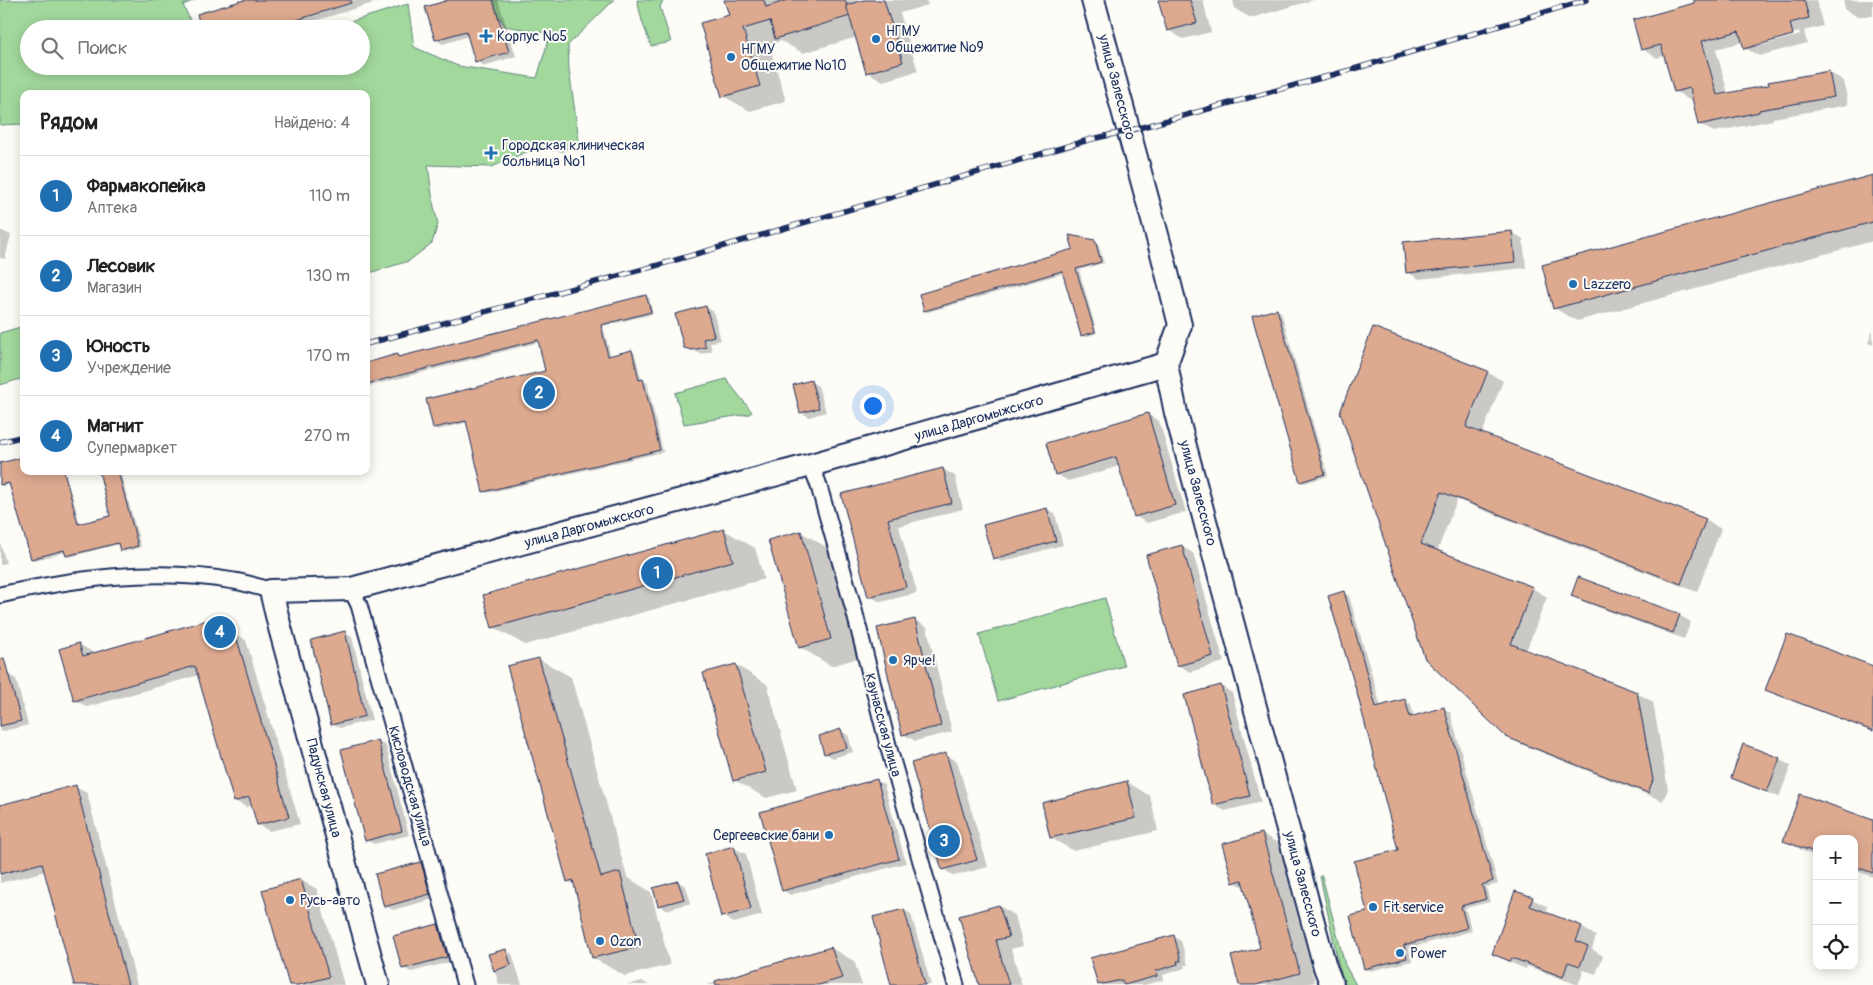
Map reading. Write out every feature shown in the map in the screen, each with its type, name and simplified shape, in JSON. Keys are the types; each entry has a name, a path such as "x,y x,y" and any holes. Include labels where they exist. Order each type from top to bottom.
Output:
{"street":[{"name":"улица Залесского","path":"1093,0 1180,325 1166,364 1182,432 1325,966 1332,985"},
{"name":"улица Даргомыжского","path":"0,595 71,582 122,576 162,575 195,576 236,581 271,591 351,589 811,465 1166,364"},
{"name":"Каунасская улица","path":"811,465 818,483 854,610 889,749 956,985"},
{"name":"Кисловодская улица","path":"351,589 359,605 466,985"},
{"name":"Падунская улица","path":"271,591 378,985"}],"green space":[{"path":"0,0 195,0 183,5 190,20 20,20 20,75 370,75 370,20 356,20 408,4 414,47 458,66 537,78 550,34 505,26 488,0 614,0 568,45 569,70 579,140 563,151 535,148 492,167 428,165 438,224 432,243 409,261 370,273 370,90 20,90 20,124 0,125"},
{"path":"637,0 663,0 660,7 671,42 651,46"},
{"path":"20,327 20,379 0,385 0,333"},
{"path":"726,379 752,412 684,424 675,393"},
{"path":"1105,598 1124,666 998,701 979,634"},
{"path":"1320,876 1322,876 1345,965 1356,985 1345,985 1342,981"}],"building":[{"path":"244,0 351,0 351,3 297,20 199,20 197,14"},
{"name":"Корпус №5","path":"449,0 493,0 509,52 475,62 466,31 435,40 425,7"},
{"name":"НГМУ Общежитие №10","path":"724,0 764,0 766,7 788,0 845,0 850,16 775,39 770,21 743,29 760,86 722,97 700,23 729,15"},
{"name":"НГМУ Общежитие №9","path":"864,0 884,0 903,62 866,73 846,5"},
{"path":"1158,0 1190,0 1197,23 1167,31"},
{"path":"1694,0 1804,0 1809,18 1790,23 1793,35 1744,49 1739,31 1702,41 1717,95 1769,85 1768,82 1829,71 1834,97 1759,110 1759,112 1698,125 1690,88 1674,92 1661,45 1641,50 1633,20 1694,3"},
{"path":"1873,175 1873,222 1553,309 1542,265"},
{"path":"1512,231 1515,262 1406,273 1403,242"},
{"path":"1069,235 1095,240 1101,262 1076,269 1095,332 1081,336 1062,271 924,311 919,294 1073,249"},
{"path":"646,295 651,312 601,325 608,356 632,350 639,380 643,379 660,450 483,492 466,421 433,428 426,399 545,371 538,340 370,383 370,362 397,354 398,357"},
{"path":"706,306 714,336 703,339 706,347 692,350 684,348 675,314"},
{"path":"1277,309 1325,474 1300,482 1252,316"},
{"path":"1373,327 1488,371 1466,427 1706,519 1681,584 1441,492 1421,544 1533,587 1511,644 1637,692 1653,780 1648,793 1506,737 1425,659 1340,412"},
{"path":"811,380 819,408 800,413 793,385"},
{"path":"1148,413 1175,505 1134,517 1116,457 1055,475 1046,443"},
{"path":"20,458 20,475 65,475 78,524 110,516 100,475 119,475 138,546 120,551 118,543 66,556 64,550 31,559 9,483 0,485 0,463"},
{"path":"943,468 952,503 888,519 906,587 868,597 841,494"},
{"path":"1047,508 1056,541 993,559 983,525"},
{"path":"724,529 733,561 492,628 483,595"},
{"path":"801,531 831,639 799,648 768,540"},
{"path":"1182,545 1213,656 1177,666 1146,555"},
{"path":"1578,577 1680,614 1673,633 1571,596"},
{"path":"1344,591 1376,707 1405,699 1410,717 1444,707 1493,881 1482,885 1486,899 1461,906 1467,928 1404,945 1407,958 1364,969 1350,916 1367,912 1354,861 1398,850 1357,693 1328,596"},
{"path":"211,619 235,632 289,817 257,825 249,797 234,802 195,666 74,701 59,649 79,643 83,656"},
{"path":"915,619 941,726 902,735 877,628"},
{"path":"345,631 365,716 331,725 311,640"},
{"path":"1787,634 1873,666 1873,731 1765,690"},
{"path":"4,658 21,721 0,726 0,659"},
{"path":"539,658 601,877 620,872 639,947 592,958 573,880 567,882 507,666"},
{"path":"736,664 766,772 733,781 703,673"},
{"path":"1221,685 1250,796 1213,805 1184,695"},
{"path":"841,729 847,748 824,754 819,736"},
{"path":"378,740 402,831 365,841 341,750"},
{"path":"1743,744 1780,758 1767,792 1731,778"},
{"path":"946,753 977,860 942,870 911,763"},
{"name":"Сергеевские бани","path":"877,779 899,859 782,891 760,812"},
{"path":"1127,781 1136,818 1050,838 1042,803"},
{"path":"76,785 128,985 74,985 42,863 0,874 0,805"},
{"path":"1800,794 1873,820 1873,873 1858,867 1858,835 1813,835 1813,852 1783,841"},
{"path":"1262,833 1300,973 1256,985 1239,985 1231,956 1260,948 1242,880 1233,883 1222,844"},
{"path":"734,846 751,909 721,917 705,854"},
{"path":"421,862 430,894 384,907 375,874"},
{"path":"301,879 329,977 299,985 289,985 262,890"},
{"path":"678,881 684,899 658,906 653,888"},
{"path":"1515,891 1533,897 1530,906 1582,926 1576,941 1588,946 1580,966 1568,962 1563,977 1512,958 1510,961 1492,954"},
{"path":"999,905 1009,937 996,940 1009,985 979,985 959,916"},
{"path":"904,909 925,985 891,985 873,917"},
{"path":"438,924 447,957 402,969 393,936"},
{"path":"1174,935 1181,961 1177,961 1178,964 1156,971 1157,976 1124,985 1122,980 1098,985 1090,958"},
{"path":"831,947 842,978 819,985 716,985 715,981"},
{"path":"506,949 511,965 494,971 488,954"}],"railway":[{"path":"370,343 655,266 1092,139 1128,131 1354,69 1586,0"},
{"path":"0,442 20,437"}],"place":[{"name":"Корпус №5","path":"486,36"},
{"name":"НГМУ Общежитие №9","path":"876,39"},
{"name":"НГМУ Общежитие №10","path":"731,57"},
{"name":"Городская клиническая больница №1","path":"491,153"},
{"name":"Lazzero","path":"1573,284"},
{"name":"Лесовик","path":"539,393"},
{"name":"Фармакопейка","path":"657,573"},
{"name":"Магнит","path":"220,632"},
{"name":"Ярче!","path":"893,660"},
{"name":"Сергеевские бани","path":"829,835"},
{"name":"Юность","path":"944,841"},
{"name":"Русь-авто","path":"290,900"},
{"name":"Fit service","path":"1373,907"},
{"name":"Ozon","path":"600,941"},
{"name":"Power","path":"1400,953"}]}
